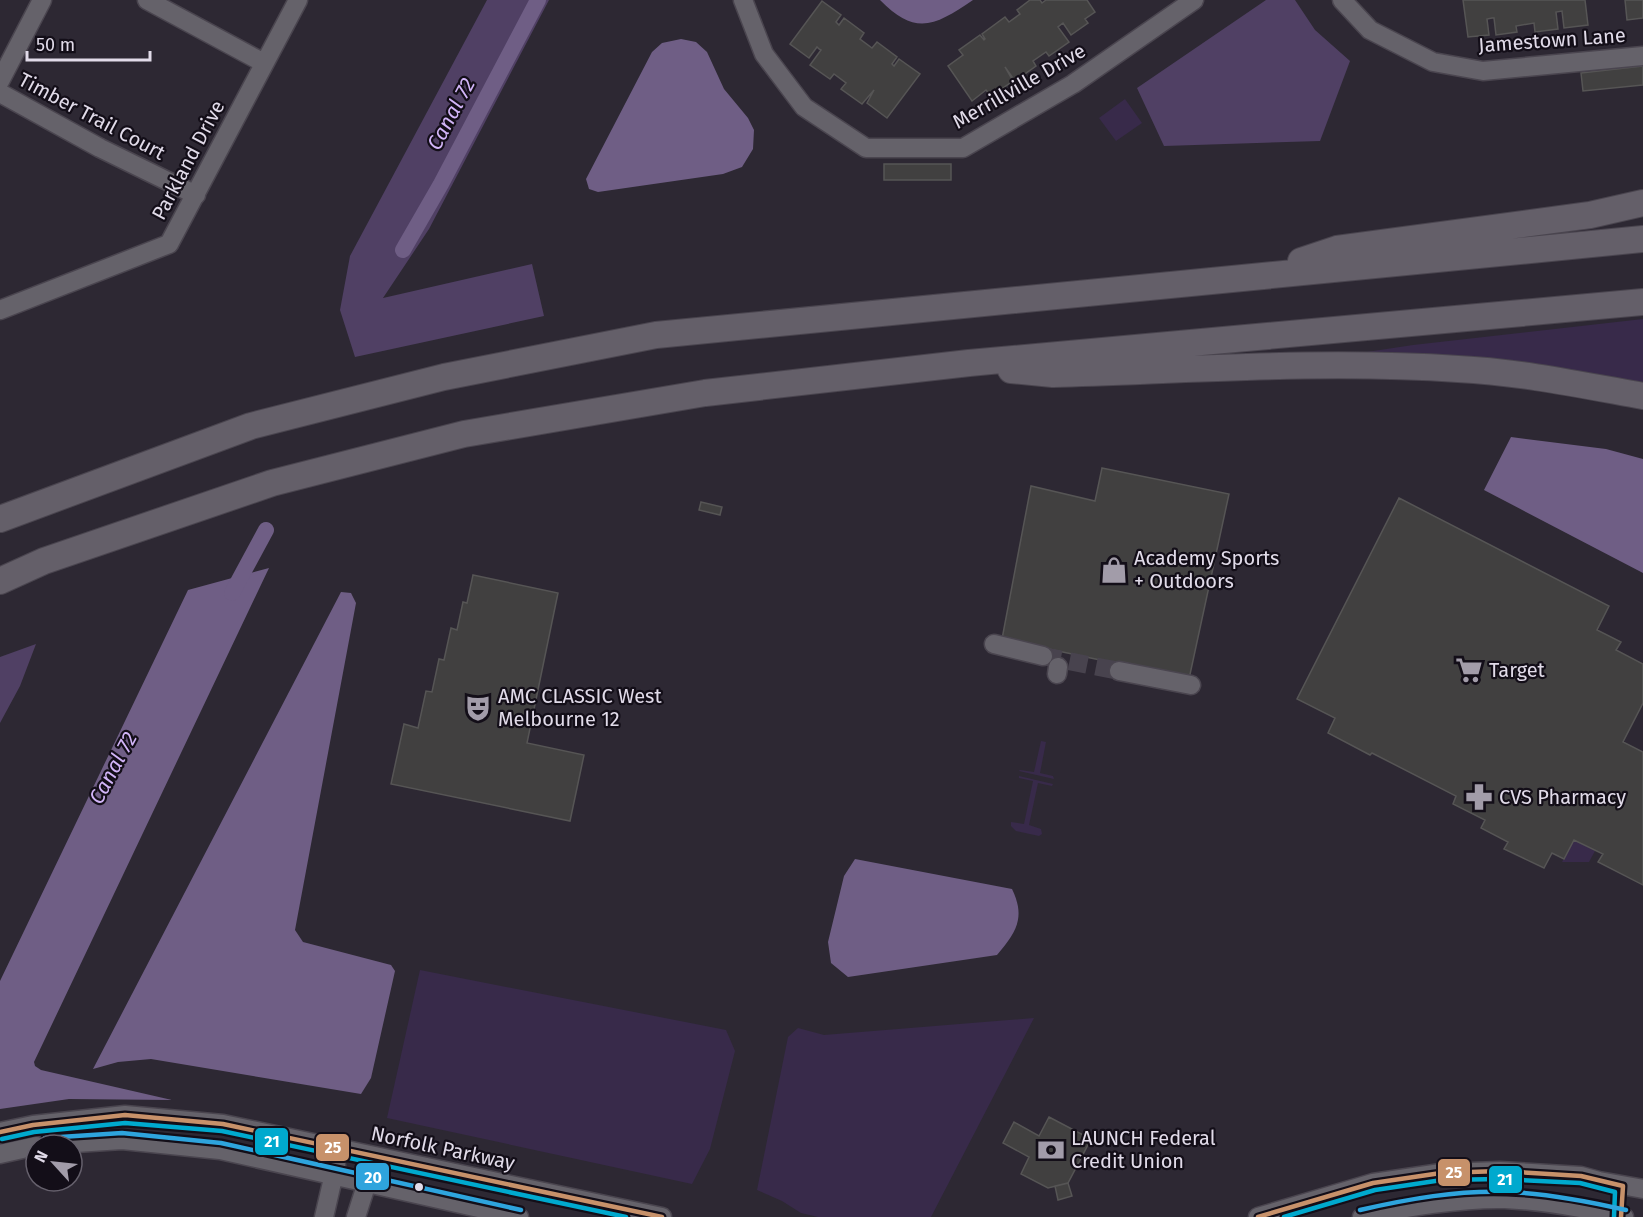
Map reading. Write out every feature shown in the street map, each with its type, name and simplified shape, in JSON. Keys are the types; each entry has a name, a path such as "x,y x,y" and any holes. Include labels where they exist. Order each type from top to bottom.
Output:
{"highway":[{"path":"1252,277 1337,249 1590,215 1643,203"},
{"path":"0,519 251,426 444,377 656,335 1643,239"},
{"path":"0,580 44,561 272,483 464,434 705,393 969,363 1643,302"},
{"path":"969,363 1030,373 1053,374 1347,366 1460,369 1562,381 1643,396"}],"street":[{"path":"0,81 42,0"},
{"path":"147,0 264,63"},
{"name":"Parkland Drive","path":"0,310 169,244 298,0"},
{"name":"Merrillville Drive","path":"743,0 764,54 804,106 866,147 963,148 1073,84 1194,0"},
{"name":"Jamestown Lane","path":"1342,0 1370,30 1433,62 1483,71 1643,56"},
{"name":"Timber Trail Court","path":"0,93 100,148 196,195"},
{"path":"994,644 1053,666"},
{"path":"1119,671 1192,684"},
{"name":"Norfolk Parkway","path":"0,1132 33,1125 125,1115 223,1124 662,1217"},
{"path":"84,1142 122,1140 220,1150 519,1217"},
{"path":"0,1154 24,1149"},
{"path":"324,1217 332,1175 340,1149"},
{"path":"356,1217 374,1156"},
{"path":"1258,1217 1373,1183 1441,1173 1500,1171 1581,1176 1643,1189"},
{"path":"1362,1217 1443,1203 1504,1199 1577,1207 1624,1217"}],"shaded area":[{"path":"487,0 549,0 429,229 383,298 532,264 544,316 355,357 340,310 350,256"},
{"path":"1266,0 1295,0 1315,30 1350,61 1320,141 1164,146 1137,88"},
{"path":"1125,99 1142,123 1116,141 1099,118"},
{"path":"1643,319 1643,386 1360,353 1413,345"},
{"path":"36,644 20,686 0,723 0,657"},
{"path":"1041,741 1046,742 1040,773 1053,776 1054,779 1019,771 1034,772"},
{"path":"1019,776 1053,784 1052,786 1038,783 1029,825 1041,829 1042,834 1039,836 1016,831 1011,826 1011,822 1024,824 1033,781 1019,778"},
{"path":"1574,840 1595,851 1589,862 1562,862"},
{"path":"420,970 726,1030 735,1051 710,1149 692,1184 387,1118"},
{"path":"1034,1018 931,1217 818,1217 801,1213 782,1201 757,1190 788,1037 798,1028 824,1035"}],"water":[{"path":"880,0 973,0 937,21 915,23 893,12"},
{"path":"681,39 696,42 707,52 724,89 748,118 754,130 753,149 742,167 723,174 598,192 589,189 586,179 652,52 662,43"},
{"path":"1511,437 1606,449 1643,459 1643,573 1484,490"},
{"path":"269,568 34,1062 35,1066 41,1070 172,1100 69,1099 0,1109 0,981 188,590"},
{"path":"341,592 351,593 356,603 295,930 303,942 391,965 395,971 371,1078 361,1094 151,1059 118,1062 93,1069"},
{"path":"855,859 1012,889 1018,908 1014,932 997,955 848,977 831,963 828,942 844,876"}],"building":[{"path":"1030,0 1040,0 1042,3 1046,0 1087,0 1095,12 1085,19 1088,23 1071,35 1063,23 1058,27 1069,42 1049,56 1046,52 1033,61 1036,66 1015,81 1005,67 1013,81 991,96 986,90 972,101 948,66 963,55 959,50 980,35 984,40 982,34 1005,17 1009,22 1020,14 1017,10"},
{"path":"1463,0 1585,0 1588,25 1564,28 1562,11 1556,12 1558,29 1535,32 1534,23 1516,26 1517,32 1496,35 1494,18 1492,18 1487,19 1489,35 1468,37"},
{"path":"1625,0 1643,0 1643,18 1627,20"},
{"path":"822,1 841,15 836,22 839,25 844,18 864,33 860,39 872,48 877,42 897,57 892,64 894,66 899,59 920,74 887,118 867,103 874,90 862,104 841,89 846,83 834,74 830,79 810,65 821,50 817,47 809,58 790,44"},
{"path":"1643,66 1643,85 1583,91 1581,73"},
{"path":"884,164 951,164 951,180 884,180"},
{"name":"Academy Sports + Outdoors","path":"1102,468 1229,494 1189,679 1002,639 1031,486 1095,501"},
{"path":"1399,498 1609,606 1597,630 1621,642 1616,650 1643,664 1643,703 1623,742 1643,752 1643,885 1598,862 1603,854 1574,840 1564,859 1552,853 1544,868 1504,849 1508,842 1481,828 1485,820 1453,804 1456,796 1328,733 1335,718 1297,699"},
{"path":"701,502 722,507 720,515 699,510"},
{"name":"AMC CLASSIC West Melbourne 12","path":"473,575 558,593 527,743 584,755 570,821 391,784 404,724 418,728 426,691 432,692 439,659 444,660 451,628 457,630 463,602 467,603"},
{"name":"LAUNCH Federal Credit Union","path":"1049,1117 1091,1139 1068,1183 1048,1188 1021,1174 1029,1157 1003,1143 1014,1122 1039,1136"},
{"path":"1068,1183 1072,1196 1058,1200 1055,1186"}],"waterway":[{"name":"Canal 72","path":"403,250 441,184 538,0"},
{"name":"Canal 72","path":"232,593 266,530"}],"tunnel":[{"path":"1043,656 1119,671"}],"transit line":[{"name":"25","path":"0,1132 33,1125 125,1115 223,1124 662,1217"},
{"name":"21","path":"2,1139 34,1132 125,1123 222,1131 626,1217"},
{"name":"20","path":"84,1135 122,1133 221,1143 521,1210"},
{"name":"25","path":"1258,1217 1373,1183 1441,1173 1500,1171 1581,1176 1623,1186 1621,1217"},
{"name":"21","path":"1284,1217 1375,1190 1442,1180 1500,1179 1580,1183 1615,1192 1614,1217"},
{"name":"20","path":"1360,1210 1396,1202 1470,1192 1552,1196 1626,1210"}],"place":[{"name":"Academy Sports + Outdoors","path":"1114,570"},
{"name":"Target","path":"1469,670"},
{"name":"AMC CLASSIC West Melbourne 12","path":"478,708"},
{"name":"CVS Pharmacy","path":"1479,797"},
{"name":"LAUNCH Federal Credit Union","path":"1051,1150"}]}
